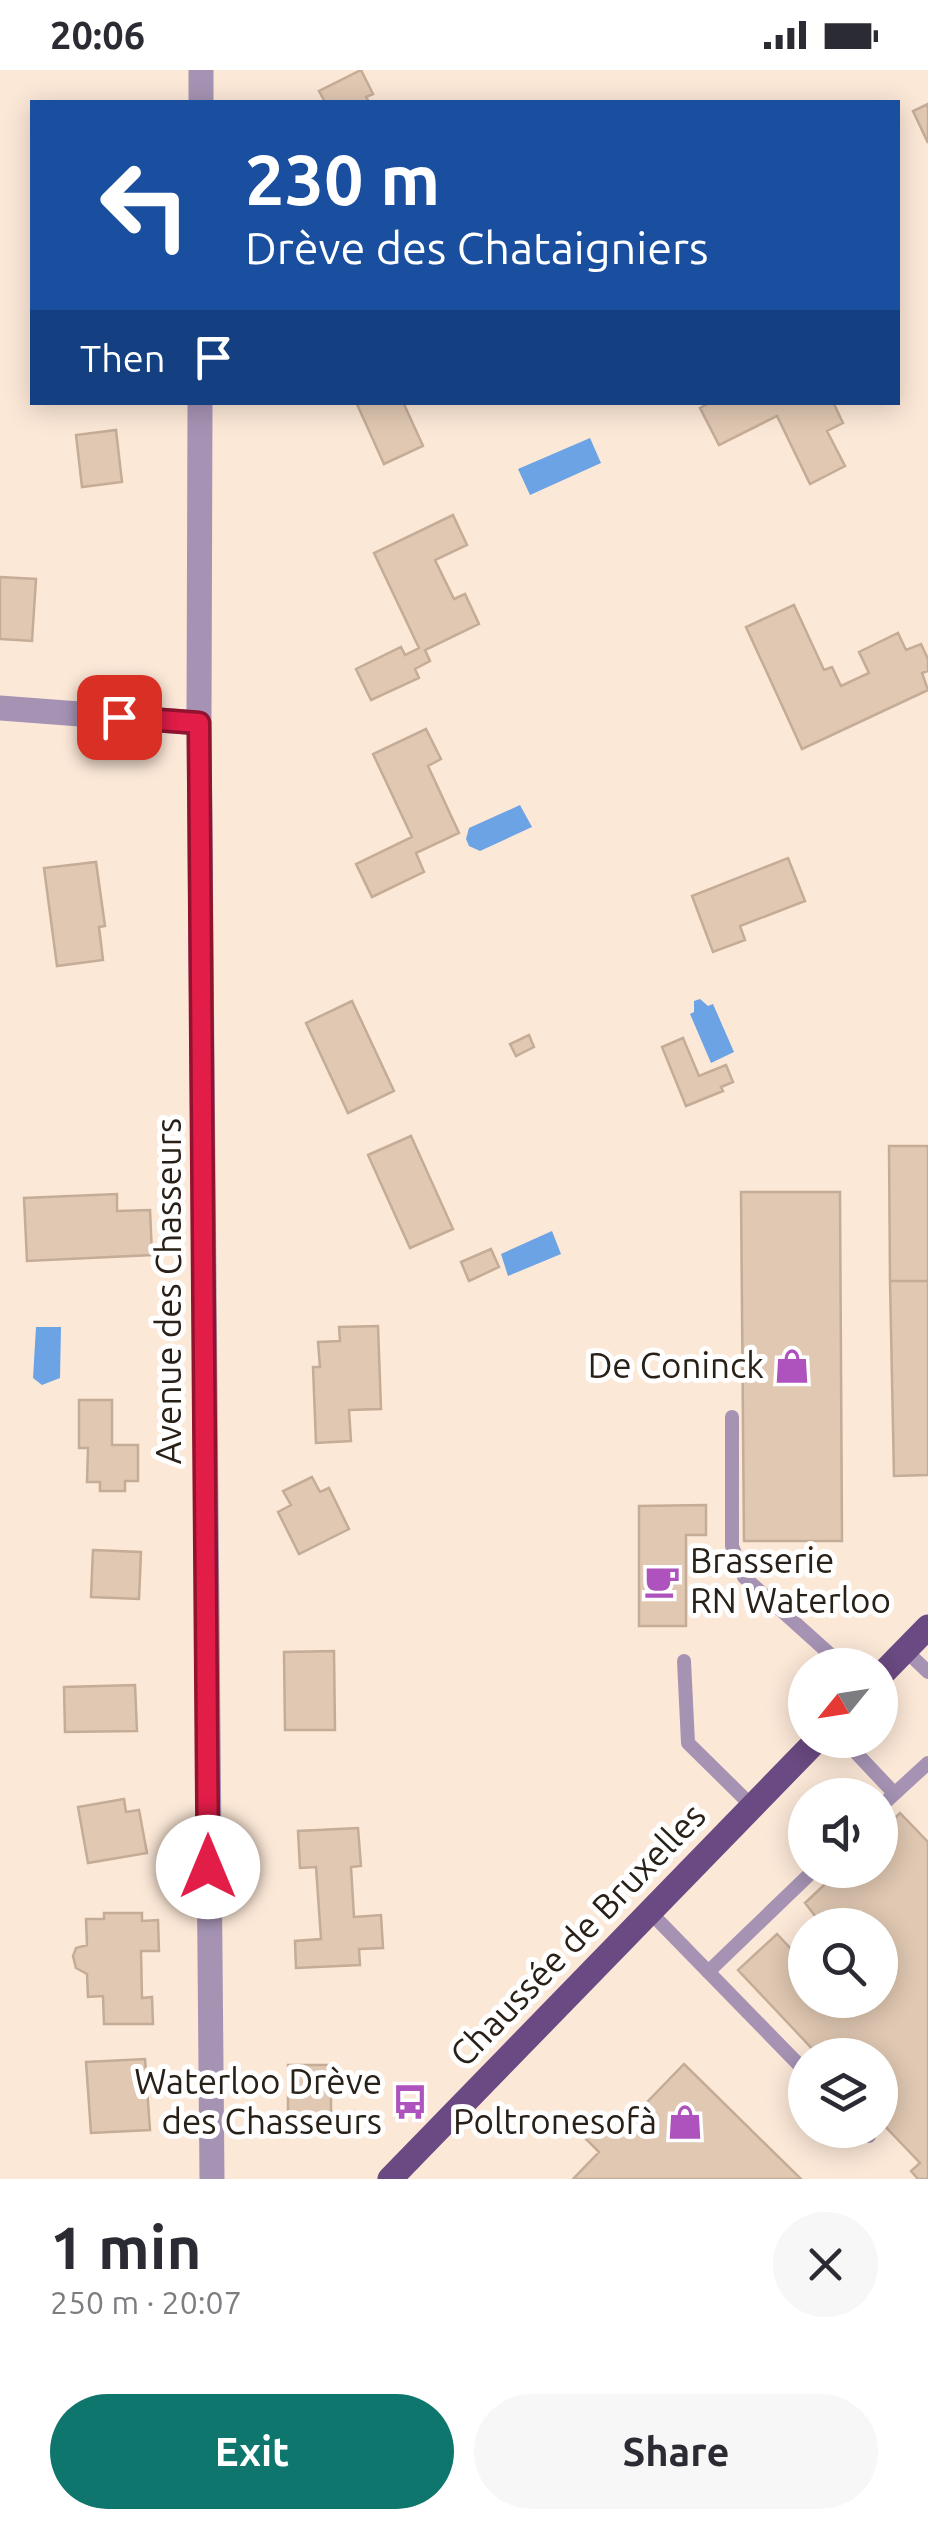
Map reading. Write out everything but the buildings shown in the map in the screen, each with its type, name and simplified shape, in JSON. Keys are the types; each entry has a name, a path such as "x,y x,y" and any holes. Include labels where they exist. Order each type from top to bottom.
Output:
{"main road":[{"path":"898,1657 928,1627"},
{"name":"Chaussée de Bruxelles","path":"390,2179 799,1758"}],"street":[{"path":"201,70 201,100"},
{"name":"Avenue des Chasseurs","path":"200,405 199,723 212,2179"},
{"path":"0,708 199,723"}],"lane":[{"path":"732,1417 732,1546 744,1576 823,1648"},
{"path":"905,1650 928,1672"},
{"path":"684,1661 688,1743 752,1806"},
{"path":"861,1758 880,1778"},
{"path":"898,1789 928,1763"},
{"path":"708,1972 795,1888"},
{"path":"648,1911 788,2054"}],"water":[{"path":"590,438 601,463 530,495 518,469"},
{"path":"520,805 532,827 480,851 469,846 469,828"},
{"path":"700,999 708,1006 713,1004 734,1052 711,1063 690,1014 694,1012 694,1001"},
{"path":"552,1231 561,1254 508,1276 501,1254"},
{"path":"36,1327 61,1327 60,1378 42,1385 33,1378"}],"place":[{"name":"De Coninck","path":"792,1366"},
{"name":"Brasserie RN Waterloo","path":"662,1581"},
{"name":"Waterloo Drève des Chasseurs","path":"410,2102"},
{"name":"Poltronesofà","path":"685,2122"}],"route":[{"path":"119,717 199,723 208,1867"}]}
